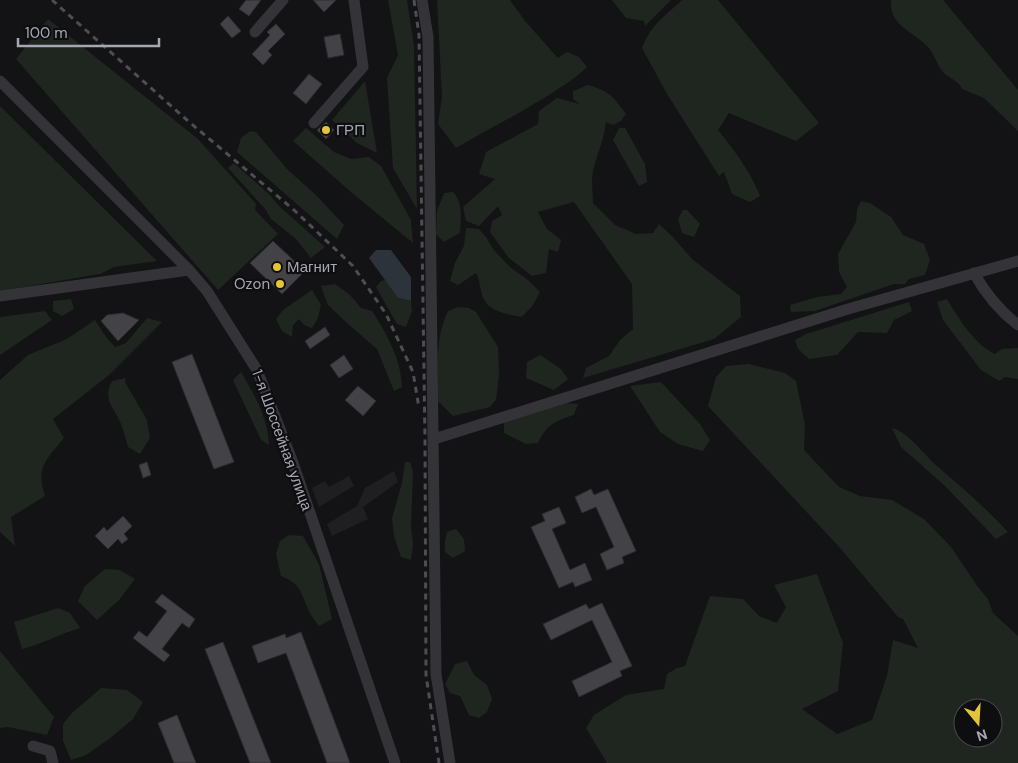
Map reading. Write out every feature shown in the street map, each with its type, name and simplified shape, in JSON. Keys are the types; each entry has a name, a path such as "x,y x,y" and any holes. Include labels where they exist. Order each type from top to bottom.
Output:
{"street":[{"path":"255,32 283,0"},
{"path":"314,123 363,67 354,0"},
{"path":"422,0 428,37 436,674 450,763"},
{"name":"1-я Шоссейная улица","path":"0,81 189,270 207,291 257,370 295,469 395,763"},
{"path":"434,439 848,309 1018,262"},
{"path":"0,296 189,270"},
{"path":"974,273 983,289 1008,318 1018,326"},
{"path":"33,746 50,750 53,763"}],"shaded area":[{"path":"388,0 407,0 414,46 417,209 393,168 387,78 398,55"},
{"path":"437,0 510,0 525,21 558,58 567,52 579,57 587,67 579,75 540,100 456,148 438,124 442,97"},
{"path":"612,0 671,0 645,26 644,21 626,18"},
{"path":"682,0 718,0 819,123 796,141 729,113 718,130 742,162 760,196 750,202 732,194 724,172 719,176 667,94 642,48 654,27"},
{"path":"891,0 943,0 1018,90 1018,131 984,98 962,89 957,82 945,74 928,47 898,22 891,9"},
{"path":"48,19 198,139 256,204 255,210 278,234 218,290 16,59"},
{"path":"365,81 377,153 357,143 332,120"},
{"path":"588,85 610,95 626,114 621,121 613,125 606,122 593,171 593,203 615,225 636,234 653,233 659,224 692,259 740,296 741,317 714,339 583,378 586,368 609,356 620,340 633,329 632,284 574,202 538,212 547,229 561,240 558,252 549,249 546,273 532,276 509,258 490,232 492,221 502,215 498,206 479,226 466,221 463,207 495,179 479,174 486,152 538,124 539,111 557,98 580,104 573,99 573,91"},
{"path":"0,106 157,261 114,267 100,274 0,291"},
{"path":"306,128 334,152 351,159 369,157 381,166 411,220 413,243 293,141"},
{"path":"619,128 625,128 645,164 647,182 639,186 613,140"},
{"path":"250,131 256,132 288,170 316,195 344,225 337,239 237,152 241,138"},
{"path":"234,163 325,247 311,258 295,238 271,219 266,210 228,168"},
{"path":"453,192 460,206 460,233 444,242 436,234 437,211 444,193"},
{"path":"861,201 870,203 891,217 903,235 924,244 930,260 925,275 909,279 905,284 894,284 815,311 791,312 790,305 817,297 841,294 847,287 839,272 838,254 856,222 857,209"},
{"path":"683,210 687,210 700,224 694,237 682,233 678,219"},
{"path":"466,228 479,229 493,249 510,267 528,280 540,292 533,305 522,317 501,312 488,305 483,298 476,273 458,285 450,281 455,263 464,246"},
{"path":"376,250 391,250 411,277 411,301 398,298 369,258"},
{"path":"385,280 398,298 411,301 412,311 406,327 397,324 376,287 381,281"},
{"path":"335,284 350,295 361,308 372,311 396,357 402,387 394,391 377,349 328,305 321,286"},
{"path":"312,290 321,305 318,318 312,328 304,325 299,319 293,325 292,337 282,331 276,319 283,310"},
{"path":"71,299 74,309 62,316 53,311 53,301"},
{"path":"947,299 968,330 987,349 995,354 1002,349 1018,348 1018,379 1005,377 999,381 981,370 943,320 937,302"},
{"path":"909,302 912,311 894,320 887,333 858,332 837,355 809,359 798,349 795,340 806,334"},
{"path":"458,307 469,308 476,312 498,347 499,375 496,400 490,407 453,416 437,400 438,355 441,332 448,311"},
{"path":"45,311 52,320 0,355 0,317"},
{"path":"147,318 162,322 109,375 53,419 64,438 48,458 42,470 41,478 45,496 11,517 15,546 0,532 0,380 28,355 67,339 95,320 115,347 126,343"},
{"path":"540,355 561,369 568,379 554,390 526,378 527,362"},
{"path":"749,364 785,373 796,381 805,425 804,450 839,487 860,496 892,500 924,519 951,547 988,599 993,613 1018,636 1018,763 607,763 586,728 594,715 626,695 664,689 667,674 685,666 710,596 743,599 759,616 777,623 786,607 774,585 817,574 843,643 838,691 802,709 837,734 872,720 887,676 893,640 918,648 903,619 898,617 841,549 708,406 716,377 726,366"},
{"path":"241,372 263,416 269,445 261,440 233,380"},
{"path":"126,378 125,382 147,420 150,438 140,454 128,447 121,424 110,403 108,393 112,381"},
{"path":"661,382 700,424 710,440 703,451 678,444 660,432 630,386"},
{"path":"566,403 578,404 574,415 548,427 538,443 526,444 504,433 504,423 514,417"},
{"path":"892,428 910,439 1008,532 996,539 945,486 901,447"},
{"path":"405,462 410,462 413,472 411,526 413,544 411,560 401,557 394,536 392,518 402,483"},
{"path":"394,471 398,482 363,507 368,519 332,536 327,524 357,506 365,488"},
{"path":"349,476 354,486 319,507 312,488 325,481 329,487"},
{"path":"456,529 464,539 465,551 453,558 445,552 445,541 447,532"},
{"path":"289,535 303,536 319,564 332,619 319,626 311,615 297,586 281,576 276,554 280,541"},
{"path":"105,569 120,570 135,579 119,600 97,620 78,601 85,586"},
{"path":"58,608 70,613 80,628 22,649 14,622"},
{"path":"0,651 54,717 47,735 8,727 0,728"},
{"path":"467,661 474,675 487,685 492,699 487,712 479,718 469,715 460,696 450,693 445,684 455,664"},
{"path":"101,688 127,690 143,702 133,719 109,739 86,755 71,760 63,741 63,724 72,713"}],"building":[{"path":"246,0 261,0 249,16 239,9"},
{"path":"313,0 336,0 324,12"},
{"path":"228,16 241,31 232,38 220,24"},
{"path":"276,24 285,34 268,51 272,55 263,65 252,54 270,35 267,32"},
{"path":"340,34 344,55 328,58 324,37"},
{"path":"309,74 322,84 306,104 293,93"},
{"name":"ГРП","path":"326,122 334,130 326,139 317,130"},
{"name":"Магнит","path":"273,241 305,271 282,294 250,263"},
{"path":"123,313 139,320 118,341 101,321 107,315"},
{"path":"325,327 330,335 310,349 305,341"},
{"path":"192,354 234,462 214,469 172,362"},
{"path":"344,355 353,369 339,378 330,365"},
{"path":"358,386 376,401 363,416 345,400"},
{"path":"147,462 151,475 143,478 139,465"},
{"path":"591,489 594,495 608,489 636,551 622,557 624,563 607,570 600,554 614,547 596,507 582,513 575,497"},
{"path":"559,507 566,523 552,529 570,570 585,563 592,580 575,587 573,582 559,588 531,527 545,521 542,514"},
{"path":"123,516 132,526 124,534 128,539 122,544 118,539 108,549 95,536 104,527 107,531"},
{"path":"162,594 195,619 189,628 182,623 162,649 170,655 164,662 133,638 139,631 147,637 167,611 155,602"},
{"path":"602,603 632,666 620,671 622,676 579,697 572,681 612,662 592,620 551,640 543,624 586,604 589,609"},
{"path":"301,632 350,763 327,763 286,653 258,663 252,646 285,634 286,638"},
{"path":"223,642 271,763 250,763 205,649"},
{"path":"177,715 196,763 174,763 158,723"}],"railway":[{"path":"52,0 188,121 294,210 353,266 386,314 413,372 419,408"},
{"path":"414,0 419,35 425,440 426,675 439,763"}],"place":[{"name":"ГРП","path":"326,130"},
{"name":"Магнит","path":"277,267"},
{"name":"Ozon","path":"280,284"}]}
